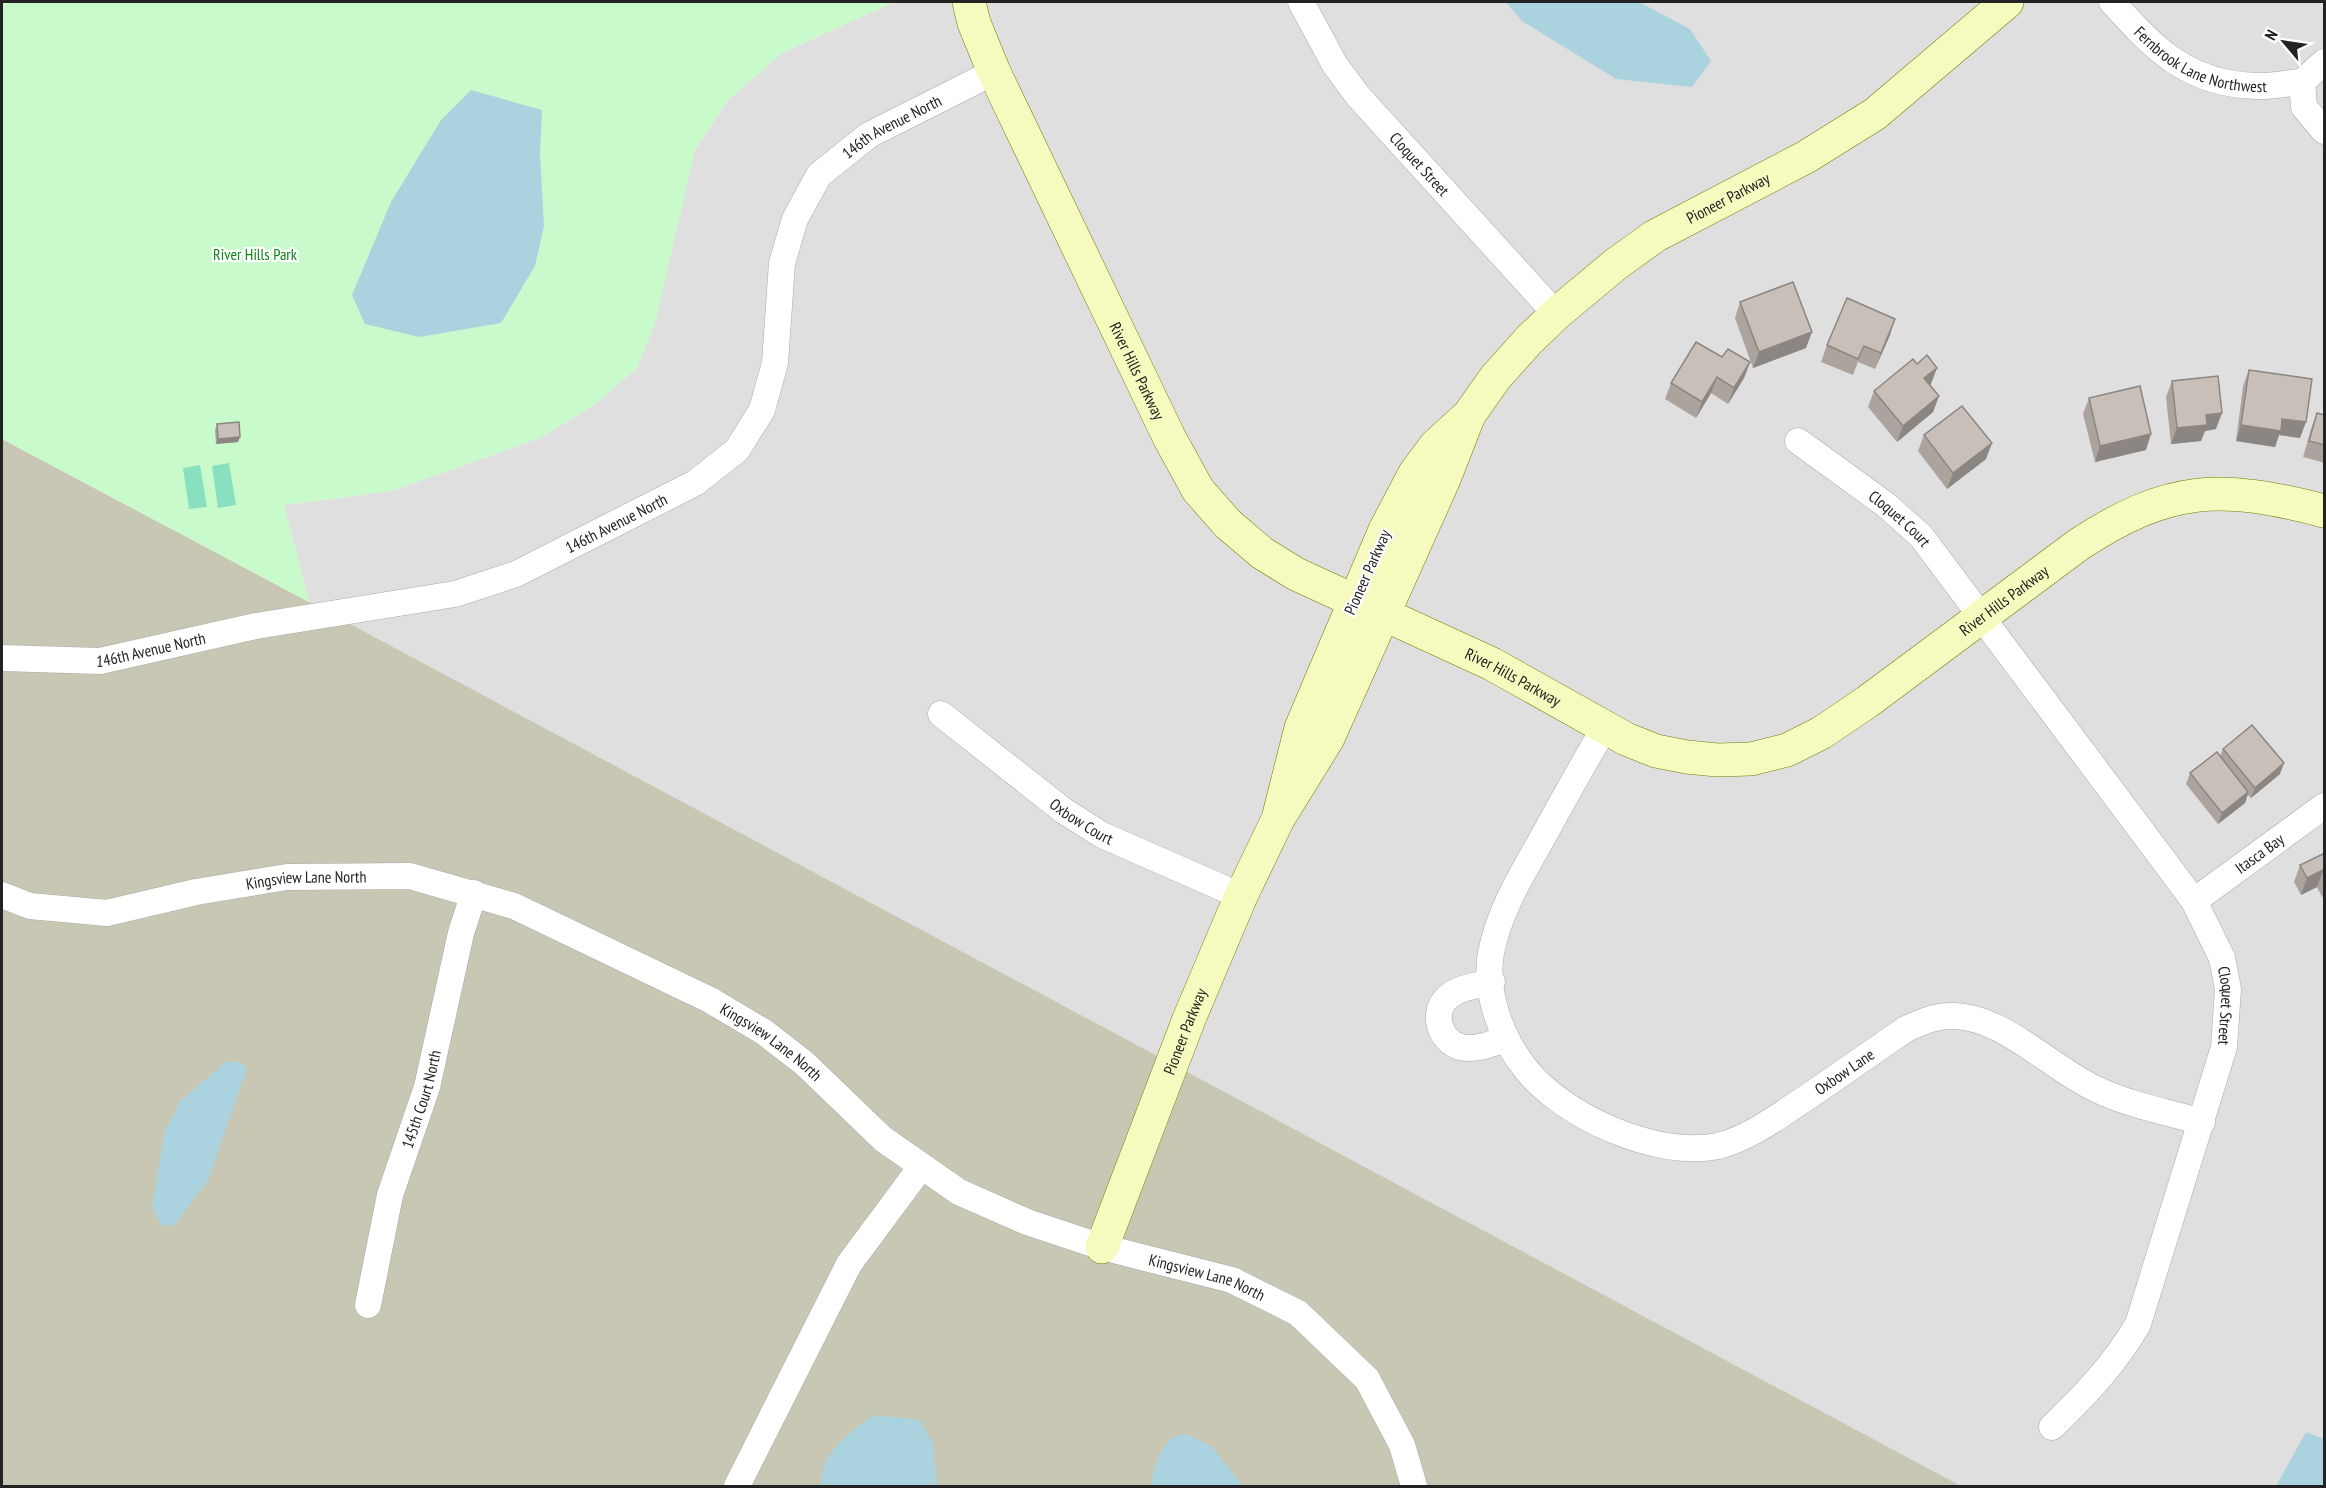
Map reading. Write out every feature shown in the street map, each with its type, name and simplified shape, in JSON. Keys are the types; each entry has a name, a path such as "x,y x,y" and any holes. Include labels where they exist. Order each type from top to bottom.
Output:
{"street":[{"name":"River Hills Parkway","path":"969,2 974,23 994,72 1169,437 1198,490 1228,524 1262,553 1296,574 1491,664 1605,727 1656,751 1717,760 1751,759 1787,750 1821,733 1868,702 1980,617 2106,527 2170,500 2203,494 2241,494 2261,496 2325,512"},
{"name":"Cloquet Street","path":"1301,2 1331,57 1358,96 1556,314"},
{"name":"Pioneer Parkway","path":"1278,819 1301,728 1353,600 1398,505 1415,473 1435,446 1469,415 1495,378 1556,314 1654,236 1806,157 1875,114 2007,2"},
{"name":"Fernbrook Lane Northwest","path":"2112,2 2147,40 2188,71 2214,80 2256,86 2302,82"},
{"path":"2325,62 2302,82 2304,107 2325,131"},
{"name":"146th Avenue North","path":"2,658 100,661 256,627 455,594 516,574 637,515 695,483 737,450 762,410 775,363 782,263 795,219 819,175 869,135 994,72"},
{"name":"Pioneer Parkway","path":"1102,1247 1189,1019 1240,896 1278,819 1328,738 1448,471 1469,415"},
{"name":"Cloquet Court","path":"1798,441 1909,523 1980,617"},
{"name":"Cloquet Street","path":"1980,617 2194,901 2222,958 2228,989 2224,1047 2138,1324 2121,1354 2096,1384 2052,1426"},
{"name":"Oxbow Court","path":"941,714 1064,811 1102,835 1240,896"},
{"name":"Oxbow Lane","path":"1605,727 1513,890 1491,954 1491,982 1496,1010 1507,1039 1525,1068 1551,1093 1618,1133 1648,1144 1674,1149 1719,1146 1781,1115 1906,1029 1929,1019 1949,1016 1970,1017 1988,1023 2066,1074 2098,1090 2202,1122"},
{"name":"Itasca Bay","path":"2194,901 2325,806"},
{"name":"Kingsview Lane North","path":"2,896 30,906 107,913 196,892 287,878 411,876 514,906 710,1000 764,1032 804,1063 883,1139 959,1192 1027,1222 1102,1247 1232,1280 1298,1313 1367,1379 1402,1445 1414,1486"},
{"name":"145th Court North","path":"369,1305 390,1195 427,1087 461,933 474,893"},
{"path":"1491,982 1460,990 1446,998 1439,1011 1439,1026 1446,1039 1459,1047 1476,1048 1507,1039"},
{"path":"736,1486 849,1264 921,1167"}],"shaded area":[{"path":"894,2 2324,2 2324,1486 1961,1486 309,602 284,505 392,491 540,438 594,405 637,368 666,267 695,150 727,101 782,53"},
{"path":"2,439 309,602 1961,1486 2,1486"}],"green space":[{"name":"River Hills Park","path":"2,2 894,2 782,53 727,101 695,150 655,324 637,368 594,405 540,438 392,491 284,505 309,602 2,439"},
{"path":"229,463 236,505 218,508 212,466"},
{"path":"200,465 207,507 189,509 183,468"}],"water":[{"path":"1506,2 1639,2 1690,29 1711,61 1692,87 1616,79 1522,21"},
{"path":"471,90 542,110 540,154 544,226 535,266 501,323 419,337 365,324 352,295 391,202 441,120"},
{"path":"226,1062 239,1062 247,1068 208,1180 174,1226 161,1225 152,1208 164,1133 180,1101"},
{"path":"874,1415 920,1420 933,1444 937,1486 821,1486 825,1463 838,1444"},
{"path":"2306,1432 2324,1439 2324,1486 2276,1486"},
{"path":"1187,1434 1212,1447 1243,1486 1151,1486 1155,1466 1163,1449 1172,1437"}],"building":[{"path":"1793,282 1812,332 1759,352 1740,302"},
{"path":"1847,298 1895,319 1881,353 1864,346 1858,359 1827,345"},
{"path":"1696,342 1722,357 1728,349 1750,362 1734,388 1717,377 1702,402 1671,383"},
{"path":"1927,355 1937,368 1924,378 1939,396 1903,426 1874,391 1913,359 1917,364"},
{"path":"2249,370 2312,379 2306,422 2282,419 2281,431 2241,425"},
{"path":"2218,376 2222,413 2206,415 2207,425 2177,428 2172,381"},
{"path":"2140,386 2151,434 2100,446 2089,398"},
{"path":"1962,406 1992,443 1953,473 1924,435"},
{"path":"2317,413 2325,415 2325,445 2309,441"},
{"path":"239,422 240,437 218,439 217,424"},
{"path":"2252,725 2284,763 2255,788 2223,749"},
{"path":"2217,752 2248,792 2222,813 2190,773"},
{"path":"2325,853 2325,874 2323,870 2307,878 2300,865"}]}
